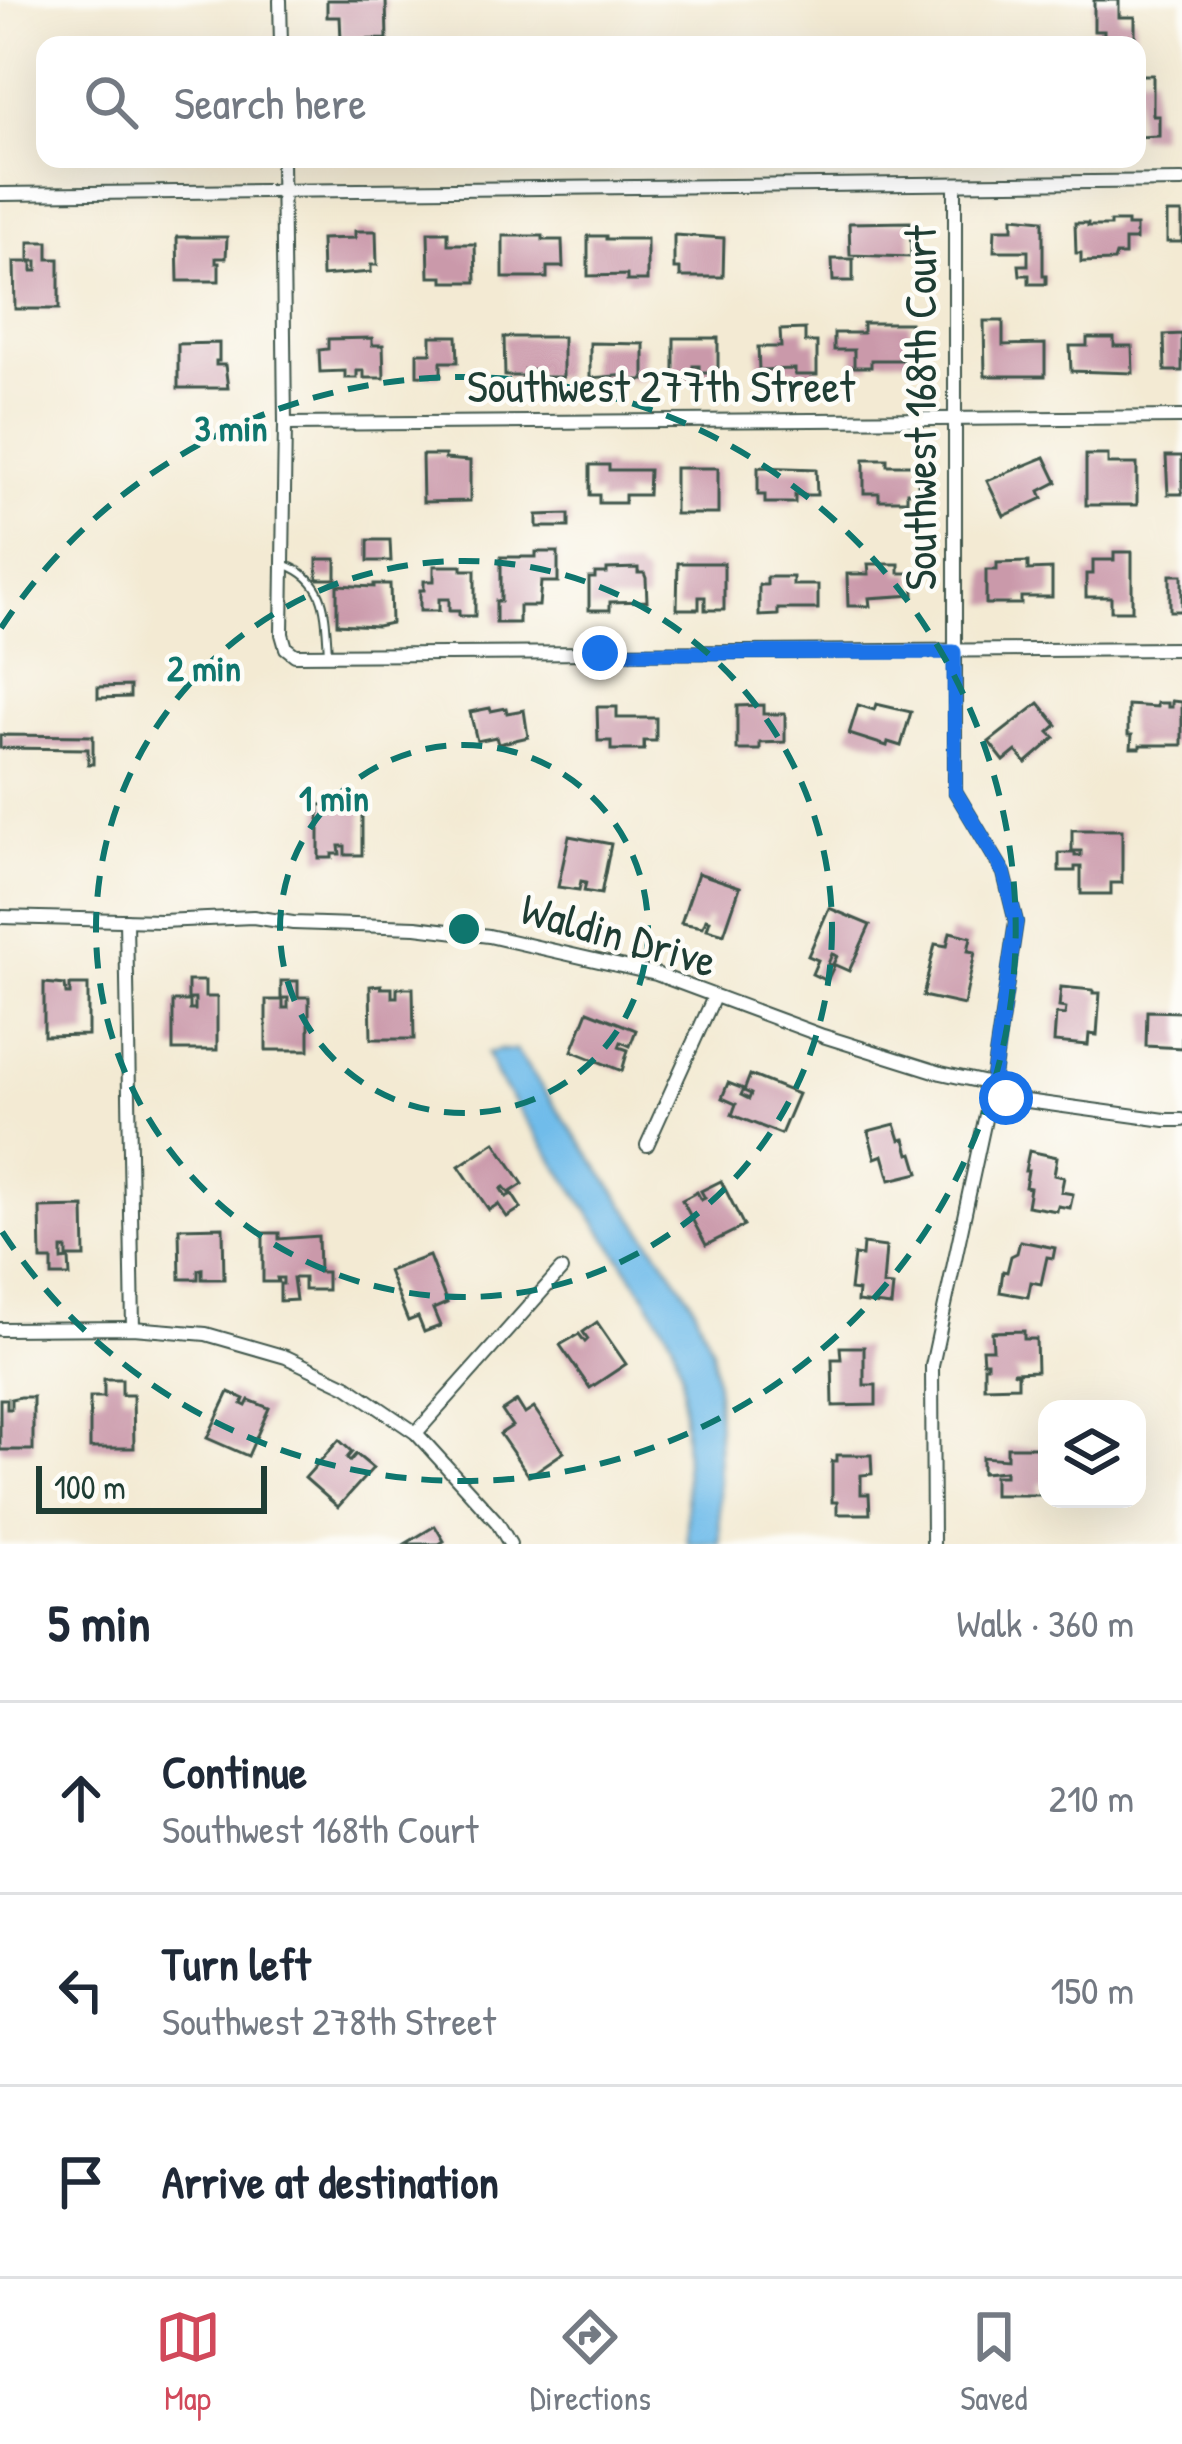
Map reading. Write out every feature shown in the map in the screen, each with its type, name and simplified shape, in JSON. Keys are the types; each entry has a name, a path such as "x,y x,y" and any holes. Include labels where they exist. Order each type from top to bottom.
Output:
{"street":[{"path":"280,0 280,36"},
{"path":"282,168 282,634 286,648 296,655 1182,649"},
{"path":"0,194 1182,182"},
{"name":"Southwest 168th Court","path":"933,1544 932,1366 990,1090 1016,922 1004,873 955,791 955,185"},
{"name":"Southwest 277th Street","path":"285,424 1182,416"},
{"name":"Waldin Drive","path":"0,917 253,917 293,923 416,926 489,936 656,974 990,1090 1182,1120"},
{"path":"126,920 133,1328"},
{"path":"647,1145 714,997"},
{"path":"416,1433 561,1270"},
{"path":"0,1329 133,1328 206,1334 286,1357 347,1386 416,1433 497,1522 510,1544"}],"lane":[{"path":"283,564 305,572 324,603 328,654"}],"water":[{"path":"516,1051 689,1296 712,1350 720,1544 688,1544 682,1374 672,1339 497,1077 487,1053"}],"building":[{"path":"327,0 386,0 387,36 341,36 340,17 327,17"},
{"path":"1094,0 1119,0 1119,17 1135,17 1135,36 1104,36 1104,31 1094,31"},
{"path":"1146,75 1153,75 1153,116 1159,116 1159,136 1146,137"},
{"path":"1167,213 1182,213 1182,242 1167,242"},
{"path":"1013,217 1043,220 1046,284 1029,284 1029,275 1020,275 1019,265 1028,265 1028,251 994,251 995,229 1013,229"},
{"path":"910,222 911,257 850,255 849,223"},
{"path":"1110,222 1136,226 1136,240 1125,240 1125,255 1116,255 1114,261 1081,262 1075,223 1110,226"},
{"path":"355,231 376,231 377,265 371,265 371,272 322,276 321,239 355,238"},
{"path":"428,232 448,232 448,244 475,244 476,282 429,277"},
{"path":"674,235 724,238 723,277 680,277 680,269 674,269"},
{"path":"503,236 562,240 563,267 547,267 547,278 503,278"},
{"path":"588,236 647,239 647,281 627,281 627,275 588,276"},
{"path":"177,237 227,237 226,258 216,258 219,281 178,281"},
{"path":"29,242 48,242 48,259 59,259 59,309 15,309 14,262 32,262 32,271 37,271 37,261 29,261"},
{"path":"832,259 853,259 853,281 833,281"},
{"path":"984,321 1003,321 1003,345 1045,344 1045,376 985,376"},
{"path":"863,323 910,323 910,360 871,360 871,367 854,367 854,350 834,350 834,333 863,333"},
{"path":"805,329 805,342 817,342 817,375 795,375 795,369 759,370 758,347 781,347 780,330"},
{"path":"1182,334 1182,371 1165,371 1164,335"},
{"path":"431,336 457,336 458,362 441,362 441,376 417,375 417,353 431,353"},
{"path":"504,337 563,337 563,377 537,377 537,370 525,370 525,376 505,376"},
{"path":"372,338 372,345 383,345 384,378 364,378 364,371 357,371 357,378 345,378 345,371 320,372 319,350 328,349 328,339"},
{"path":"674,338 718,338 718,373 699,373 699,366 693,366 693,379 674,380"},
{"path":"1087,338 1114,338 1114,346 1132,346 1133,373 1071,371 1070,346 1087,346"},
{"path":"219,343 216,365 225,365 228,388 178,388 178,344"},
{"path":"590,343 644,344 644,380 628,380 628,375 590,378"},
{"path":"422,455 470,461 470,501 423,502"},
{"path":"1086,455 1108,455 1108,464 1137,464 1137,505 1086,505"},
{"path":"1166,456 1182,456 1182,494 1168,494"},
{"path":"1045,457 1057,482 1040,491 1043,498 1004,516 987,481"},
{"path":"864,459 918,465 918,492 907,492 907,500 879,500 879,493 864,493"},
{"path":"590,465 649,470 648,495 625,495 625,503 599,503 599,495 590,495"},
{"path":"758,467 816,469 817,495 795,495 795,503 765,503 765,495 758,495"},
{"path":"675,468 718,468 718,514 675,514"},
{"path":"569,514 569,527 537,527 537,515"},
{"path":"368,540 390,540 391,561 368,561"},
{"path":"536,552 558,552 558,582 541,582 539,606 519,606 519,623 496,623 501,557 536,557"},
{"path":"1114,552 1132,552 1132,611 1111,611 1111,597 1086,597 1086,574 1093,574 1093,560 1114,560"},
{"path":"317,559 336,559 336,579 317,579"},
{"path":"1028,562 1028,570 1052,569 1052,597 1021,597 1021,604 986,604 986,570 997,570 997,563"},
{"path":"678,563 724,563 724,610 705,610 705,597 699,597 699,609 677,609"},
{"path":"868,564 899,564 899,573 913,573 914,595 869,598 870,606 848,606 847,574 869,574"},
{"path":"434,566 475,570 475,616 449,611 449,599 439,599 439,611 420,611 420,590 424,590 424,581 434,581"},
{"path":"638,568 646,578 647,601 610,602 610,610 589,610 589,578 607,569"},
{"path":"1170,575 1182,575 1182,611 1170,611"},
{"path":"767,577 793,577 793,585 818,585 818,609 778,609 778,615 759,616 759,585 767,585"},
{"path":"390,584 391,623 337,624 337,585"},
{"path":"130,686 130,697 98,698 98,687"},
{"path":"1172,701 1182,702 1182,745 1131,748 1128,705 1168,703 1172,707"},
{"path":"1039,703 1057,725 1049,732 1055,738 1026,763 1016,751 1004,761 989,742"},
{"path":"876,704 911,712 901,746 849,734 858,705 874,710"},
{"path":"763,705 763,714 785,714 785,742 760,743 760,750 737,750 737,706"},
{"path":"597,707 617,707 617,718 656,718 656,741 644,741 644,750 611,750 611,741 598,741"},
{"path":"506,708 507,713 524,710 528,737 498,744 496,737 477,741 470,712"},
{"path":"0,735 93,736 93,764 88,764 88,749 0,748"},
{"path":"362,804 362,855 345,855 345,846 339,846 340,854 319,858 319,805"},
{"path":"1072,830 1122,830 1122,883 1111,883 1111,894 1081,894 1081,867 1059,871 1059,853 1081,856 1081,851 1072,851"},
{"path":"569,836 611,844 601,894 584,891 586,882 581,881 579,890 558,887"},
{"path":"698,873 740,887 724,934 707,929 710,920 703,927 681,923"},
{"path":"829,908 870,925 849,971 833,964 837,956 832,954 828,964 834,966 827,981 812,974 818,960 808,956"},
{"path":"950,932 971,937 968,951 975,952 964,1005 923,996 935,944 947,946"},
{"path":"188,981 205,981 205,997 217,997 217,1050 173,1050 173,1001 190,1001 190,1010 195,1010 195,999 188,999"},
{"path":"281,981 298,981 298,997 309,997 309,1050 266,1050 266,1000 283,1000 283,1008 288,1008 288,998 281,998"},
{"path":"44,983 65,985 66,994 70,994 70,985 88,985 88,1035 44,1036"},
{"path":"370,986 392,988 392,997 397,997 397,988 413,988 414,1039 371,1039"},
{"path":"1061,987 1100,993 1097,1035 1089,1034 1088,1045 1054,1042 1056,1014 1065,1015 1066,1008 1059,1007"},
{"path":"588,1011 636,1030 630,1046 621,1042 619,1047 628,1050 622,1071 572,1051"},
{"path":"1147,1011 1182,1012 1182,1048 1146,1046"},
{"path":"750,1075 798,1094 781,1134 732,1115 736,1104 722,1098 728,1083 744,1089 741,1095 749,1099 751,1094 744,1091"},
{"path":"895,1124 919,1173 890,1180 883,1155 875,1158 868,1131"},
{"path":"495,1142 523,1184 509,1193 501,1189 506,1197 512,1194 521,1208 507,1217 498,1204 489,1210 459,1166"},
{"path":"1029,1151 1057,1157 1054,1175 1064,1177 1061,1192 1073,1194 1070,1208 1058,1206 1057,1211 1027,1206"},
{"path":"721,1181 744,1226 706,1245 682,1200 697,1192 701,1200 705,1198 701,1191"},
{"path":"84,1207 85,1257 67,1257 67,1249 62,1249 62,1260 69,1259 70,1276 52,1276 52,1260 41,1260 40,1208"},
{"path":"223,1227 224,1279 202,1279 202,1269 198,1279 180,1279 179,1228"},
{"path":"263,1233 279,1233 279,1239 318,1236 319,1272 327,1272 327,1290 304,1290 304,1278 293,1278 296,1300 280,1301 283,1278 263,1282"},
{"path":"1020,1241 1055,1248 1053,1258 1047,1257 1041,1284 1031,1282 1028,1297 1000,1292 1003,1271 1007,1272"},
{"path":"863,1244 886,1247 883,1285 893,1286 891,1306 857,1302 858,1291 850,1290 854,1255 862,1256"},
{"path":"429,1256 447,1303 433,1309 440,1326 424,1332 418,1317 408,1321 388,1271"},
{"path":"597,1322 626,1364 590,1388 560,1345 579,1334 585,1342 583,1332"},
{"path":"1024,1331 1024,1339 1036,1339 1037,1371 1013,1372 1018,1374 1018,1386 984,1387 987,1362 983,1362 982,1349 993,1349 992,1332"},
{"path":"840,1347 864,1347 864,1385 876,1385 876,1405 833,1406 832,1359 841,1359"},
{"path":"104,1379 122,1379 122,1395 133,1395 134,1448 90,1448 90,1397 104,1397"},
{"path":"229,1392 244,1399 246,1406 249,1400 269,1408 248,1456 207,1438"},
{"path":"33,1397 33,1450 0,1450 0,1399 7,1399 7,1409 11,1409 11,1399"},
{"path":"517,1401 525,1414 534,1408 564,1452 529,1476 500,1434 512,1426 502,1411"},
{"path":"339,1440 352,1452 350,1461 356,1454 373,1468 338,1507 305,1478"},
{"path":"1007,1447 1038,1447 1038,1495 994,1495 994,1476 1005,1476 1005,1471 982,1473 982,1457 1007,1459"},
{"path":"837,1455 871,1455 872,1474 861,1475 861,1494 869,1494 870,1514 837,1514 837,1502 832,1502 832,1461 837,1461"},
{"path":"435,1526 444,1541 439,1544 405,1544"}],"route":[{"path":"600,653 954,652 955,791 1004,873 1016,922 990,1096 1006,1098"}]}
